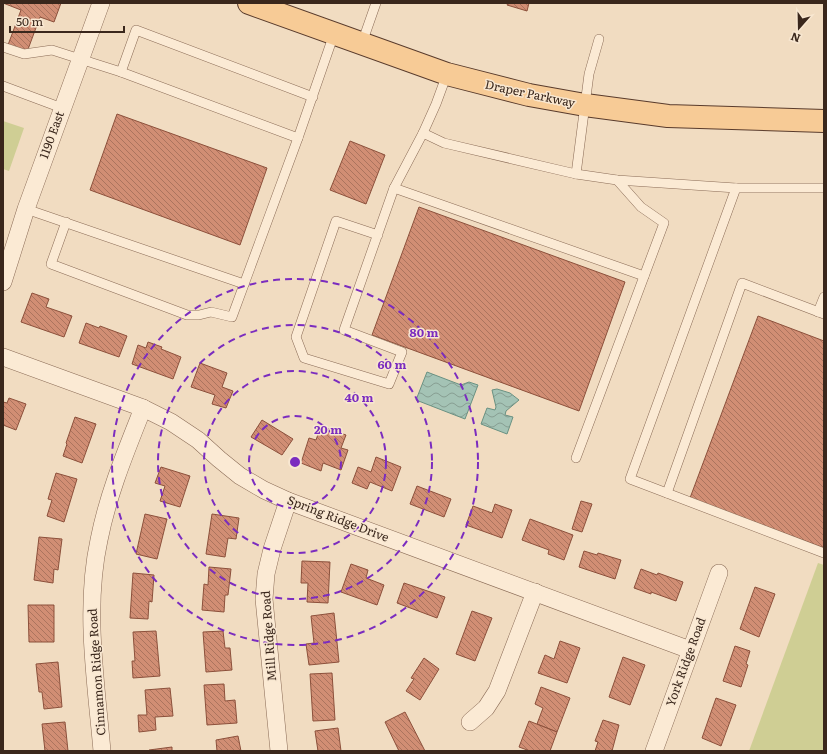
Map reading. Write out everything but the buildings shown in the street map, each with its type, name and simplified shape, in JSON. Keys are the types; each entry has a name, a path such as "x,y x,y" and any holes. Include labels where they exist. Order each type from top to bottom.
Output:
{"main road":[{"name":"Draper Parkway","path":"249,3 446,74 530,95 585,105 668,116 824,121"}],"street":[{"name":"1190 East","path":"5,275 26,209 100,3"},
{"name":"Spring Ridge Drive","path":"3,357 143,408 171,422 198,440 240,476 264,490 288,501 690,650"},
{"name":"Cinnamon Ridge Road","path":"102,751 92,647 91,612 93,576 98,540 107,506 143,408"},
{"name":"Mill Ridge Road","path":"279,751 264,599 266,574 272,549 288,501"},
{"name":"York Ridge Road","path":"654,751 719,573"},
{"path":"470,722 486,708 497,691 535,592"}],"lane":[{"path":"361,44 376,3"},
{"path":"121,72 136,30 313,97"},
{"path":"66,222 51,264 187,315 199,315 211,312 232,317 313,97 334,34"},
{"path":"576,174 589,74 599,38"},
{"path":"3,47 24,54 52,50 121,72 298,138"},
{"path":"378,235 336,221 296,337 304,358 389,384 402,352 344,330 378,235 394,188 423,133 436,104 446,74"},
{"path":"3,86 62,108"},
{"path":"423,133 444,142 576,174 617,180 736,188 824,188"},
{"path":"576,458 664,223 641,207 617,180"},
{"path":"394,188 644,276"},
{"path":"736,188 630,479 824,553"},
{"path":"26,209 244,284"},
{"path":"667,493 742,282 821,313 824,297"}],"shaded area":[{"path":"3,121 24,128 9,171 3,169"},
{"path":"818,563 824,565 824,751 749,751"}],"water":[{"path":"427,372 461,385 469,382 478,385 465,419 416,400"},
{"path":"497,389 510,393 519,400 506,411 505,415 513,417 507,434 481,424 487,408 495,410 496,407 492,390"}]}
